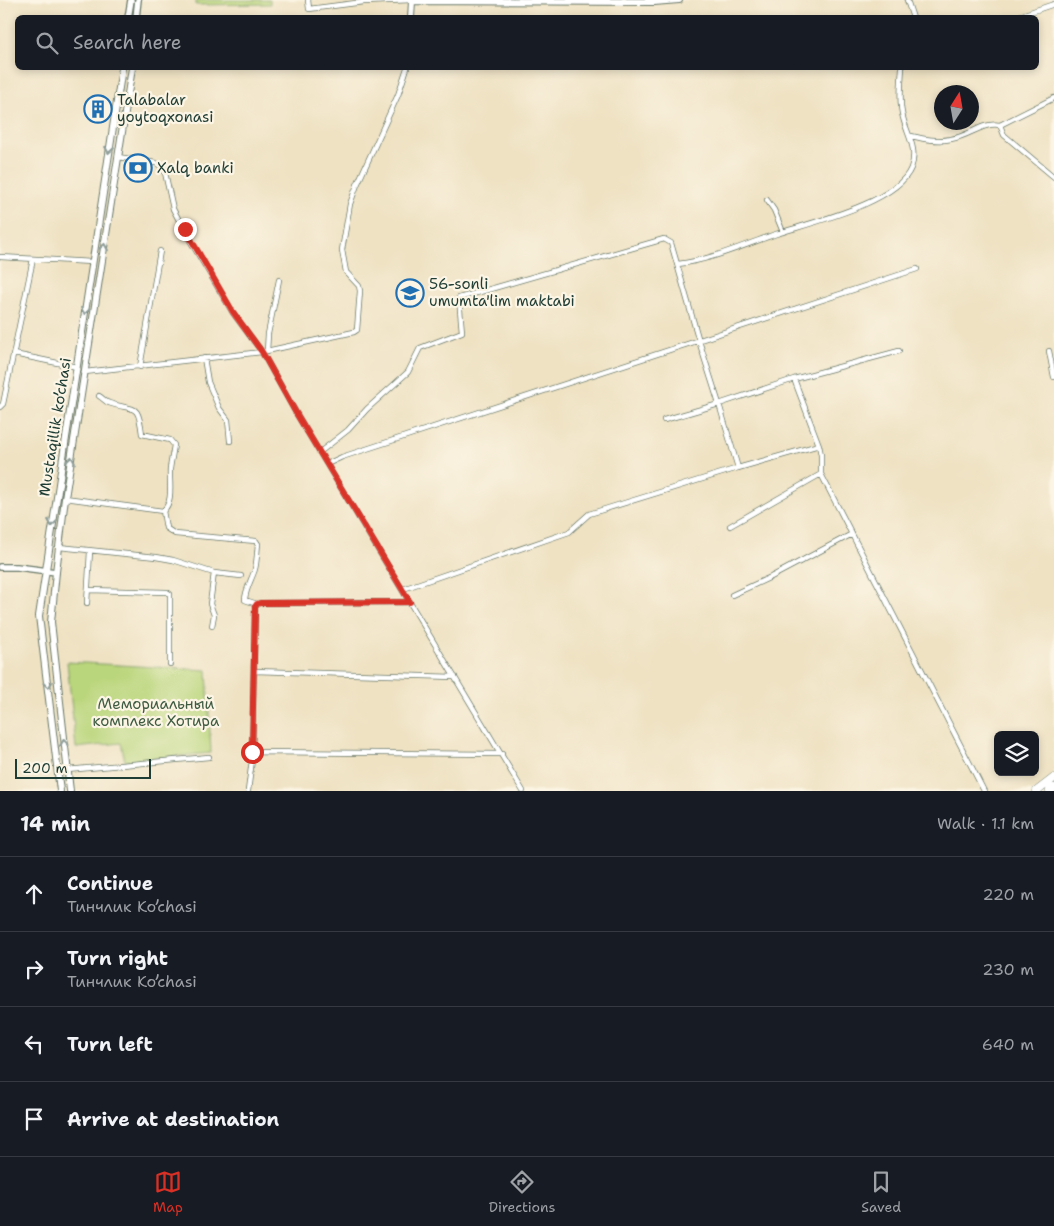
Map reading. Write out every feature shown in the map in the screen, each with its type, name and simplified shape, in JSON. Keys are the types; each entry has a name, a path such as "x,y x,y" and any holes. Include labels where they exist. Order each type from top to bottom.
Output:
{"highway":[{"path":"1037,791 1054,778"},
{"path":"1050,791 1054,788"}],"main road":[{"path":"411,15 412,2 654,2 679,0"},
{"name":"Mustaqillik ko’chasi","path":"60,791 39,616 122,70"},
{"name":"Mustaqillik ko’chasi","path":"70,791 51,622 65,498 132,70"}],"street":[{"path":"129,15 131,0"},
{"path":"136,15 138,0"},
{"path":"308,0 309,9 364,2 412,2"},
{"path":"907,0 912,15"},
{"path":"1022,15 1054,4"},
{"path":"86,372 265,351 358,330 360,291 359,286 345,269 342,244 350,204 357,185 398,95 406,70"},
{"path":"678,264 694,262 847,212 895,187 904,179 911,168 914,156 911,136 902,115 900,103 902,70"},
{"path":"911,136 951,140 972,133 989,124 1000,125 1054,98"},
{"path":"1000,125 1004,135 1054,177"},
{"path":"118,157 156,163 164,168 173,209 233,312 265,351 327,464 523,791"},
{"path":"767,200 774,210 783,232"},
{"path":"320,452 348,430 367,409 408,372 420,348 462,332 459,298 664,239 671,243 678,264 699,341 738,468"},
{"path":"140,366 160,251"},
{"path":"0,256 92,262"},
{"path":"0,407 3,404 14,354 32,259"},
{"path":"327,464 352,454 917,269"},
{"path":"265,351 279,280"},
{"path":"664,420 794,379 899,351"},
{"path":"1049,351 1054,377"},
{"path":"14,354 77,367"},
{"path":"204,358 208,382 219,408 228,420 230,440"},
{"path":"794,379 819,445 821,474 984,791"},
{"path":"99,396 106,402 137,410 142,434 170,440 174,445 170,467 170,496 167,508 163,511"},
{"path":"403,590 569,532 589,514 819,445"},
{"path":"730,526 821,474"},
{"path":"65,498 163,511"},
{"path":"163,511 166,528 175,534 256,541 258,544 255,567 245,594 245,600 257,604 410,602"},
{"path":"732,595 771,577 852,534"},
{"path":"59,547 173,560 214,574 241,576"},
{"path":"87,603 90,551"},
{"path":"0,568 18,567 56,572"},
{"path":"212,626 214,615 210,604 214,574"},
{"path":"88,590 167,592 170,594 170,664"},
{"path":"248,791 252,752 255,607 257,604"},
{"path":"254,671 455,677"},
{"path":"252,752 502,754"},
{"path":"67,770 209,757"}],"green space":[{"path":"196,0 270,0 270,4 196,5"},
{"name":"Мемориальный комплекс Хотира","path":"67,662 207,670 211,753 125,761 121,743 76,748"}],"place":[{"name":"Talabalar yoytoqxonasi","path":"98,109"},
{"name":"Xalq banki","path":"138,168"},
{"name":"56-sonli umumta'lim maktabi","path":"410,293"}],"route":[{"path":"185,229 233,312 262,352 296,413 410,602 257,604 255,607 252,752"}]}
